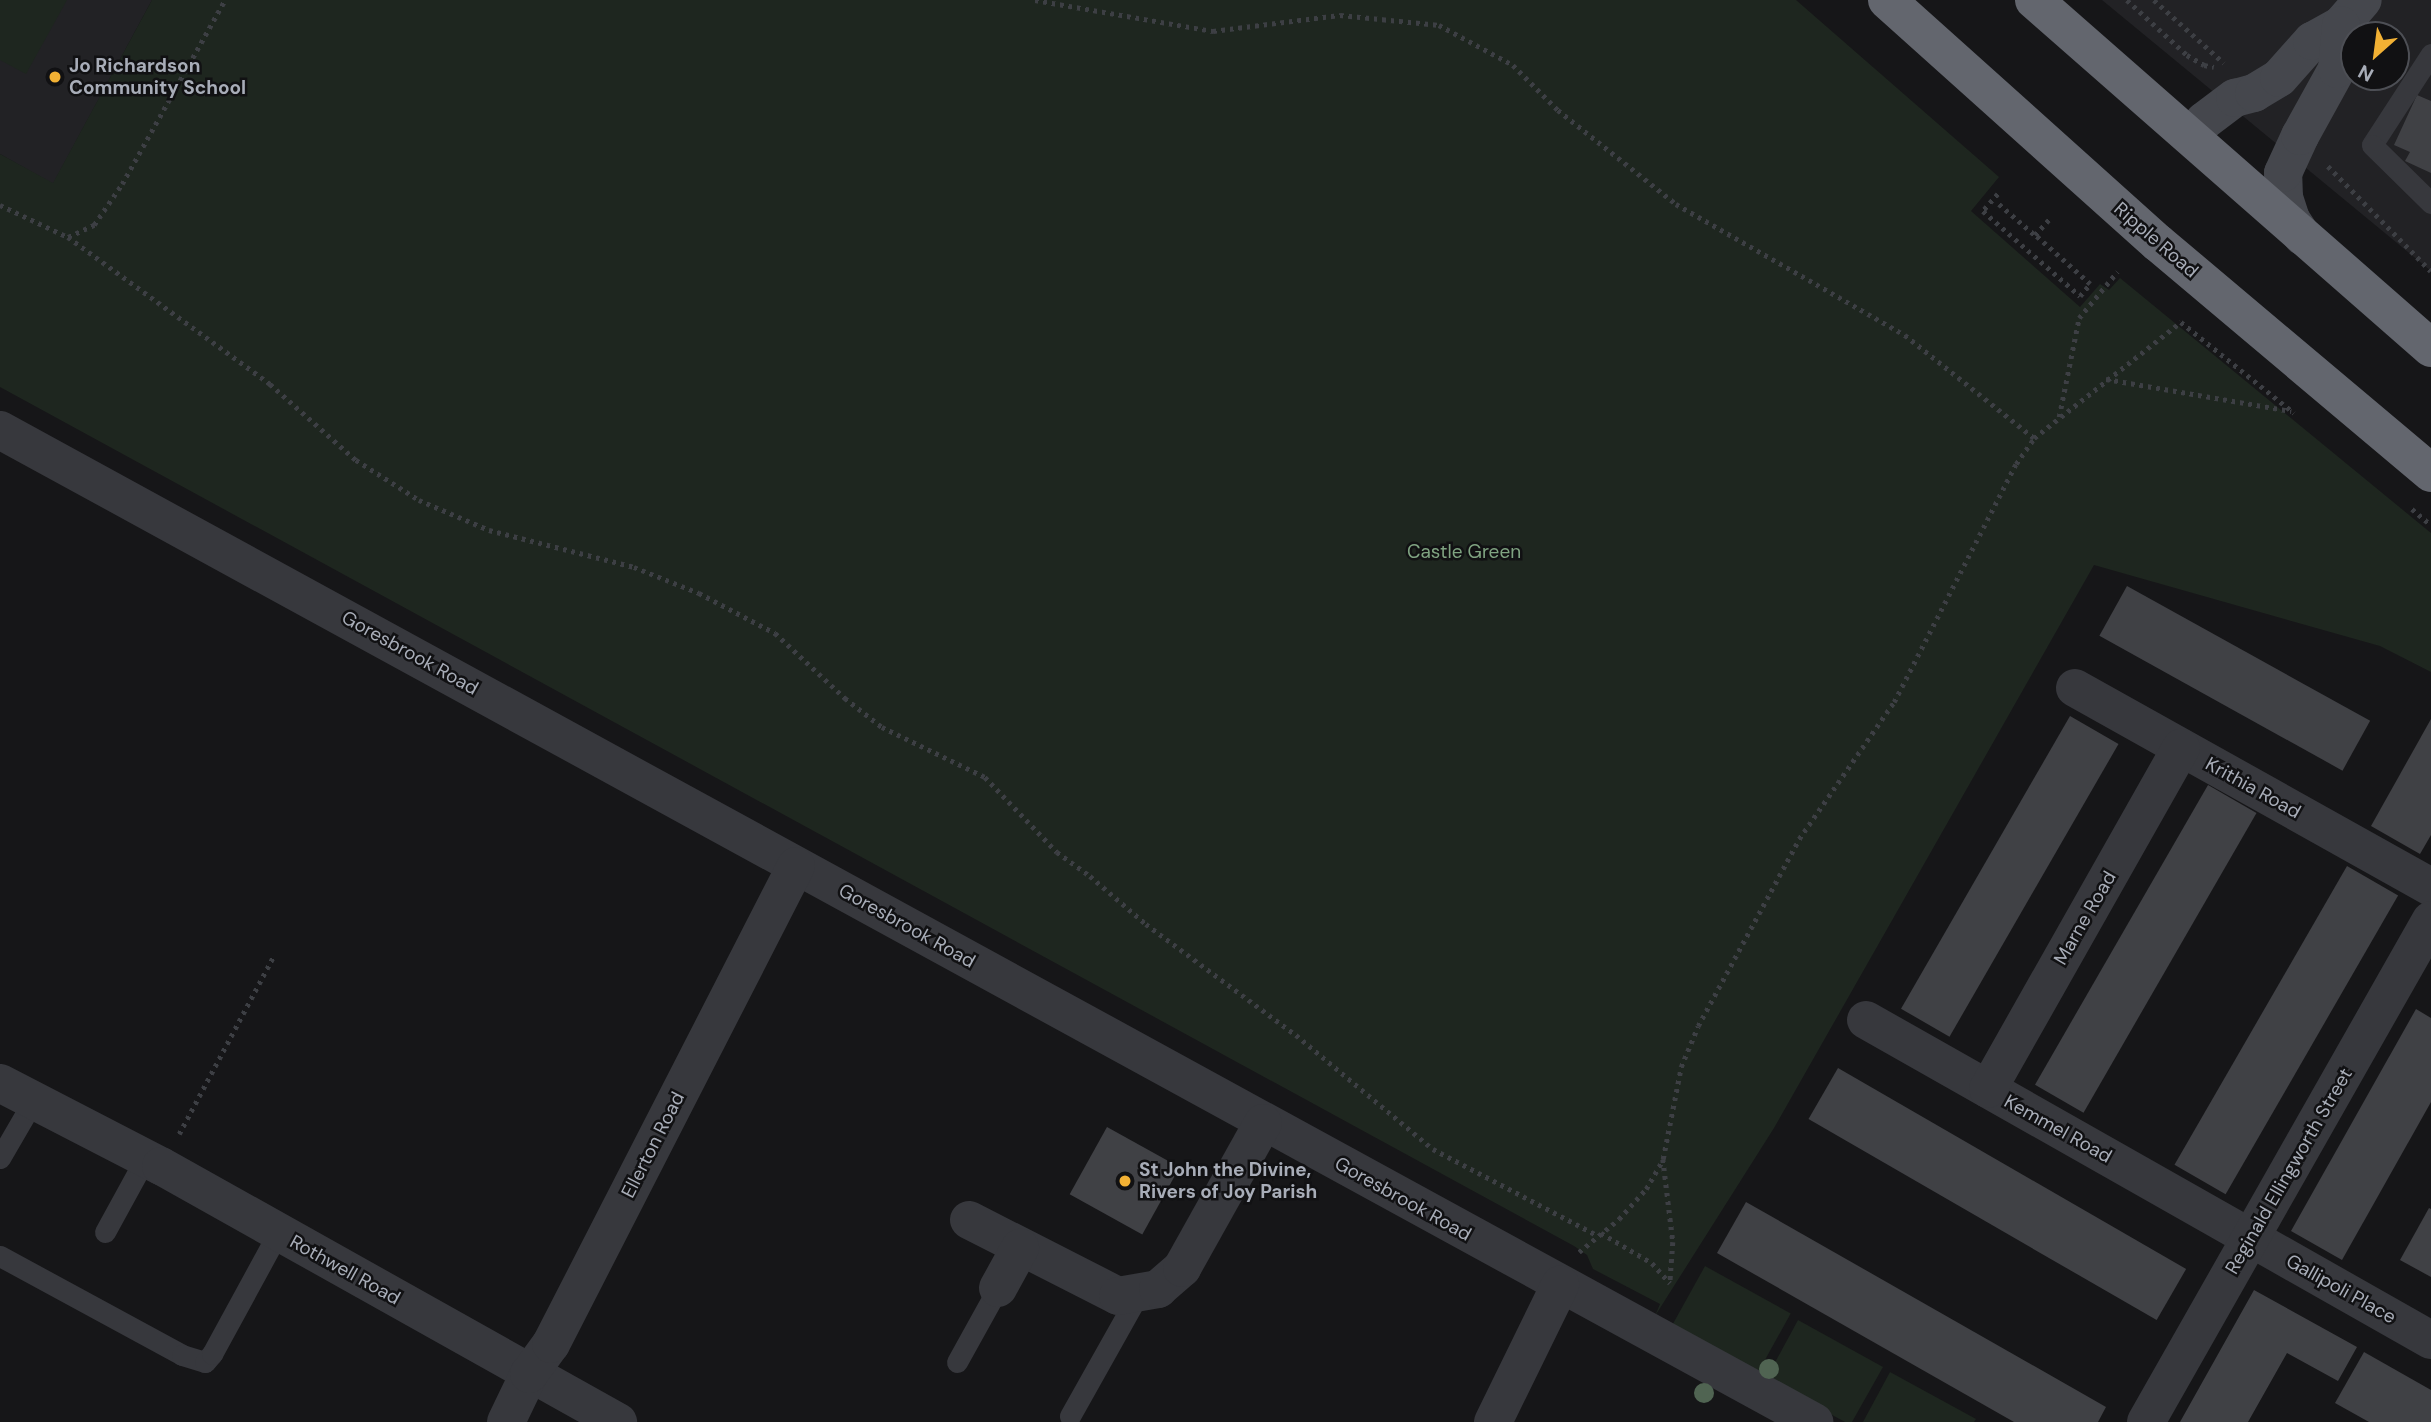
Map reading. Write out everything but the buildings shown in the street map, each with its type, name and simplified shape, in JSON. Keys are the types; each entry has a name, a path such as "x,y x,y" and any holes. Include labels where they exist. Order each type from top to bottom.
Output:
{"highway":[{"name":"Ripple Road","path":"1887,0 2158,243 2431,473"},
{"path":"2034,0 2431,348"}],"street":[{"path":"2191,136 2227,103 2255,93 2279,78 2312,41 2352,13"},
{"path":"2302,236 2291,219 2284,198 2283,173 2337,69 2352,13"},
{"name":"Goresbrook Road","path":"0,429 1263,1123 1814,1422"},
{"name":"Krithia Road","path":"2075,688 2431,887"},
{"name":"Marne Road","path":"1988,1089 2181,748"},
{"name":"Ellerton Road","path":"506,1422 528,1374 551,1344 796,866"},
{"name":"Reginald Ellingworth Street","path":"2146,1422 2250,1238 2420,963 2431,920"},
{"name":"Kemmel Road","path":"1866,1020 2250,1238"},
{"name":"Rothwell Road","path":"0,1083 153,1162 618,1422"},
{"path":"969,1220 1118,1296 1138,1295 1158,1289 1182,1268 1263,1123"},
{"name":"Gallipoli Place","path":"2250,1238 2431,1340"},
{"path":"998,1288 1020,1248"},
{"path":"1493,1422 1558,1284"}],"lane":[{"path":"2431,54 2372,145 2431,203"},
{"path":"0,1158 33,1101"},
{"path":"105,1232 153,1162"},
{"path":"0,1256 182,1355 205,1362 212,1354 278,1233"},
{"path":"957,1362 998,1288"},
{"path":"1070,1416 1138,1295"}],"path":[{"path":"68,237 94,225 122,184 225,0"},
{"path":"1035,0 1213,31 1340,15 1439,25 1513,65 1558,110 1676,204 1905,335 2034,438"},
{"path":"2127,0 2188,55 2204,65 2227,66"},
{"path":"2154,0 2214,55"},
{"path":"2162,18 2167,12"},
{"path":"2320,158 2431,271"},
{"path":"1998,194 1983,211 2080,296 2090,284 1999,204"},
{"path":"0,205 68,237 270,384 356,460 419,500 489,530 634,567 699,593 775,633 882,727 985,777 1057,852 1296,1035 1433,1149 1652,1263 1670,1283 1673,1242 1663,1159 1681,1067 1698,1026 1799,839 1894,702 2016,464 2034,438 2105,379 2181,322"},
{"path":"2035,235 2052,216"},
{"path":"2059,418 2079,318 2117,272"},
{"path":"2105,379 2292,411"},
{"path":"153,1162 274,955"},
{"path":"1558,1284 1568,1262 1619,1219 1646,1189 1663,1159"}],"shaded area":[{"name":"Jo Richardson Community School","path":"0,0 152,0 53,184 0,154"},
{"path":"2102,0 2431,0 2431,271"}],"green space":[{"path":"0,0 67,0 26,74 0,60"},
{"name":"Castle Green","path":"152,0 1796,0 1999,177 1971,211 2080,307 2100,284 2109,290 2120,278 2431,533 2431,672 2380,646 2094,565 1774,1128 1655,1316 1660,1304 1593,1269 1587,1255 1574,1246 0,387 0,154 53,183"},
{"path":"1705,1266 1791,1314 1757,1375 1671,1327"},
{"path":"1798,1320 1883,1367 1852,1422 1845,1422 1766,1379"},
{"path":"1890,1372 1976,1419 1974,1422 1863,1422"}],"place":[{"name":"Jo Richardson Community School","path":"55,77"},
{"name":"St John the Divine, Rivers of Joy Parish","path":"1125,1181"}]}
